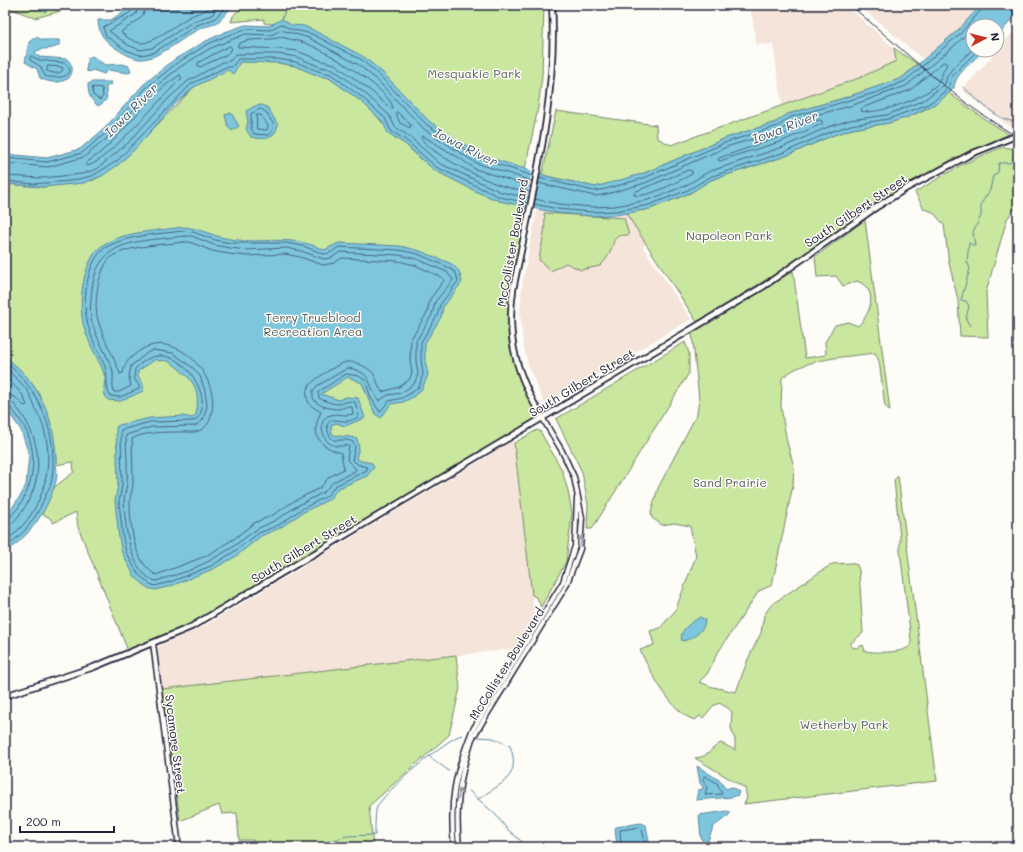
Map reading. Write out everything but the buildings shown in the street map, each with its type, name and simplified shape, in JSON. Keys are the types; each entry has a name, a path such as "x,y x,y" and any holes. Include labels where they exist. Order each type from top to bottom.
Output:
{"main road":[{"name":"McCollister Boulevard","path":"543,419 522,382 515,360 511,338 511,303 538,163 551,72 552,5"},
{"name":"South Gilbert Street","path":"5,696 76,674 153,644 215,613 764,286 878,206 906,189 966,157 1018,135"}],"street":[{"name":"McCollister Boulevard","path":"459,847 457,808 472,739 544,625 572,574 580,549 582,531 581,505 577,496 569,464 543,419"},
{"name":"McCollister Boulevard","path":"454,847 452,805 461,758 472,731 563,582 575,546 577,496"},
{"name":"Sycamore Street","path":"153,644 179,847"}],"shaded area":[{"path":"592,5 635,5 635,13"},
{"path":"750,5 845,5 894,48 897,61 859,78 782,105 773,44 757,45"},
{"path":"858,5 981,5 969,18 965,18 965,22 958,30 924,60"},
{"path":"1018,27 1018,125 1010,127 962,90 990,58 1005,58 1005,42"},
{"path":"537,209 557,213 591,216 626,213 646,243 643,247 691,319 545,405 529,368 523,344 520,314 522,285"},
{"path":"513,441 535,619 512,649 162,689 157,647 204,626"}],"green space":[{"path":"5,5 62,5 61,11 35,18 12,9 5,15"},
{"name":"Mesquakie Park","path":"243,5 544,5 542,76 538,108 524,174 480,158 287,26 264,23 264,19 231,22 233,16"},
{"path":"894,48 917,64 902,78 847,97 788,114 776,122 726,138 642,174 595,187 542,175 556,111 656,125 657,138 671,145 859,78 896,61"},
{"name":"Terry Trueblood Recreation Area","path":"270,61 295,66 329,78 366,103 395,138 405,144 422,160 473,189 525,206 523,218 527,219 511,303 515,360 543,419 166,639 130,656 78,527 76,512 53,523 50,518 42,514 52,489 74,472 73,462 56,465 53,433 44,405 37,391 28,379 5,357 5,184 43,187 94,180 119,164 194,87 239,62"},
{"name":"Napoleon Park","path":"949,93 983,118 1009,134 951,160 911,182 871,207 785,268 697,322 626,213 650,209 690,193 711,180 786,156 831,136 852,129 889,123 908,117 928,108"},
{"path":"1002,147 1018,149 1018,204 1007,219 986,292 988,337 960,336 958,300 949,263 944,225 933,212 924,209 915,192 963,164"},
{"path":"544,213 624,218 629,235 620,236 615,239 608,256 600,266 581,270 566,263 551,271 539,260 544,231"},
{"path":"865,220 890,411 885,406 879,361 875,353 839,357 813,362 791,371 782,378 781,406 787,442 794,467 793,485 772,585 759,591 715,657 707,674 699,682 736,692 748,659 761,633 764,615 772,604 832,564 851,563 857,565 859,570 863,633 851,643 851,647 856,648 863,645 865,651 893,652 904,650 909,646 911,639 900,551 894,480 898,476 937,781 744,804 747,798 745,788 695,758 704,756 721,743 735,750 735,740 731,728 732,712 719,703 713,706 703,718 700,716 695,720 678,710 670,701 649,669 640,650 654,645 650,631 660,628 675,611 696,556 690,526 674,523 662,525 652,518 651,512 658,488 697,414 699,399 692,333 793,271 805,358 826,355 825,342 835,325 848,322 858,326 863,321 871,302 868,290 864,285 857,281 843,286 836,276 817,277 815,257"},
{"path":"685,342 689,353 689,373 592,529 587,529 588,505 582,472 556,419"},
{"path":"537,430 540,431 562,470 572,513 566,562 541,607 537,598 532,595 514,443"},
{"path":"456,655 460,688 449,735 369,806 373,847 254,847 253,840 239,840 237,813 222,814 219,805 180,821 162,689"}],"water":[{"path":"42,5 58,5 61,8 56,10 50,7 45,12"},
{"path":"133,5 233,5 218,22 199,29 170,48 154,56 146,59 139,59 125,54 109,43 101,33 98,20 111,20"},
{"path":"981,5 1018,5 1018,12 1005,27 1005,18 969,18"},
{"name":"Iowa River","path":"282,19 291,25 304,26 313,30 364,57 383,73 430,122 481,155 550,177 595,187 642,174 726,138 776,122 788,114 847,97 902,78 965,22 965,58 976,58 961,72 954,88 939,102 908,117 889,123 852,129 831,136 786,156 711,180 690,193 650,209 616,215 591,216 557,213 499,201 477,192 434,170 405,144 388,133 382,121 362,102 329,78 316,75 295,66 278,63 240,62 233,74 228,70 194,87 175,104 134,150 119,164 102,176 84,183 43,187 5,184 5,154 47,158 80,149 104,129 143,85 175,59 225,32 245,25 269,26"},
{"path":"36,37 43,40 59,40 61,43 58,46 41,49 35,52 39,57 67,59 72,68 72,73 69,78 58,82 44,80 40,78 37,69 25,62 29,42"},
{"path":"92,56 105,65 122,64 129,66 131,71 128,73 108,70 104,74 93,70 88,72 86,70 88,58"},
{"path":"92,82 111,82 111,84 106,87 106,100 98,106 91,99 88,91 88,84"},
{"path":"262,105 268,108 278,125 274,134 268,138 251,137 246,129 248,122 246,111 255,106"},
{"path":"231,113 239,126 232,131 228,127 225,115"},
{"path":"183,227 230,239 299,242 324,250 339,243 400,246 420,251 452,264 459,271 462,282 443,307 441,317 425,343 425,360 428,375 422,389 413,397 403,402 391,404 381,418 375,414 362,383 348,377 321,394 339,400 346,397 358,398 365,418 345,426 336,423 331,425 332,434 357,439 359,447 356,458 361,461 372,463 374,467 367,476 337,489 330,499 302,513 280,528 261,536 235,557 213,569 171,586 155,590 148,588 135,577 122,553 115,501 118,484 116,427 150,418 183,416 192,418 196,415 197,394 193,383 178,368 169,362 159,361 156,359 138,371 138,377 143,384 143,391 121,401 108,400 104,391 104,372 86,333 83,323 81,303 87,268 98,249 106,243 133,234"},
{"path":"5,357 27,377 43,402 55,445 57,479 53,492 37,521 14,546 5,552 5,518 26,485 29,455 21,430 5,407"},
{"path":"700,617 705,620 703,628 693,637 682,641 681,637 684,630"},
{"path":"697,766 722,782 726,789 732,787 739,792 738,795 732,797 696,800 698,790 703,789 700,783"},
{"path":"730,812 729,815 713,827 708,841 704,843 701,838 699,815"},
{"path":"641,823 646,825 650,847 617,847 616,827"}],"pier":[{"path":"532,169 539,172 532,210 525,208"}],"waterway":[{"path":"282,19 287,5"},
{"path":"963,87 996,115 1011,121 1018,121"},
{"path":"970,326 966,319 969,306 966,301 961,300 970,268 967,262 969,243 975,246 973,232 981,216 981,204 990,190 993,176 998,172 999,163 1010,163 1018,151"},
{"path":"311,847 347,836 375,835 376,809 382,800 416,766 444,745 462,735"},
{"path":"478,737 493,738 510,746 513,757 513,766 511,773 507,778 501,784 478,799"},
{"path":"430,757 449,771"},
{"path":"468,790 495,814 507,829 528,847"}],"railway":[{"path":"850,5 952,92 974,109 1018,137"}],"park label":[{"name":"Sand Prairie","path":"730,483"},
{"name":"Wetherby Park","path":"844,725"}]}
